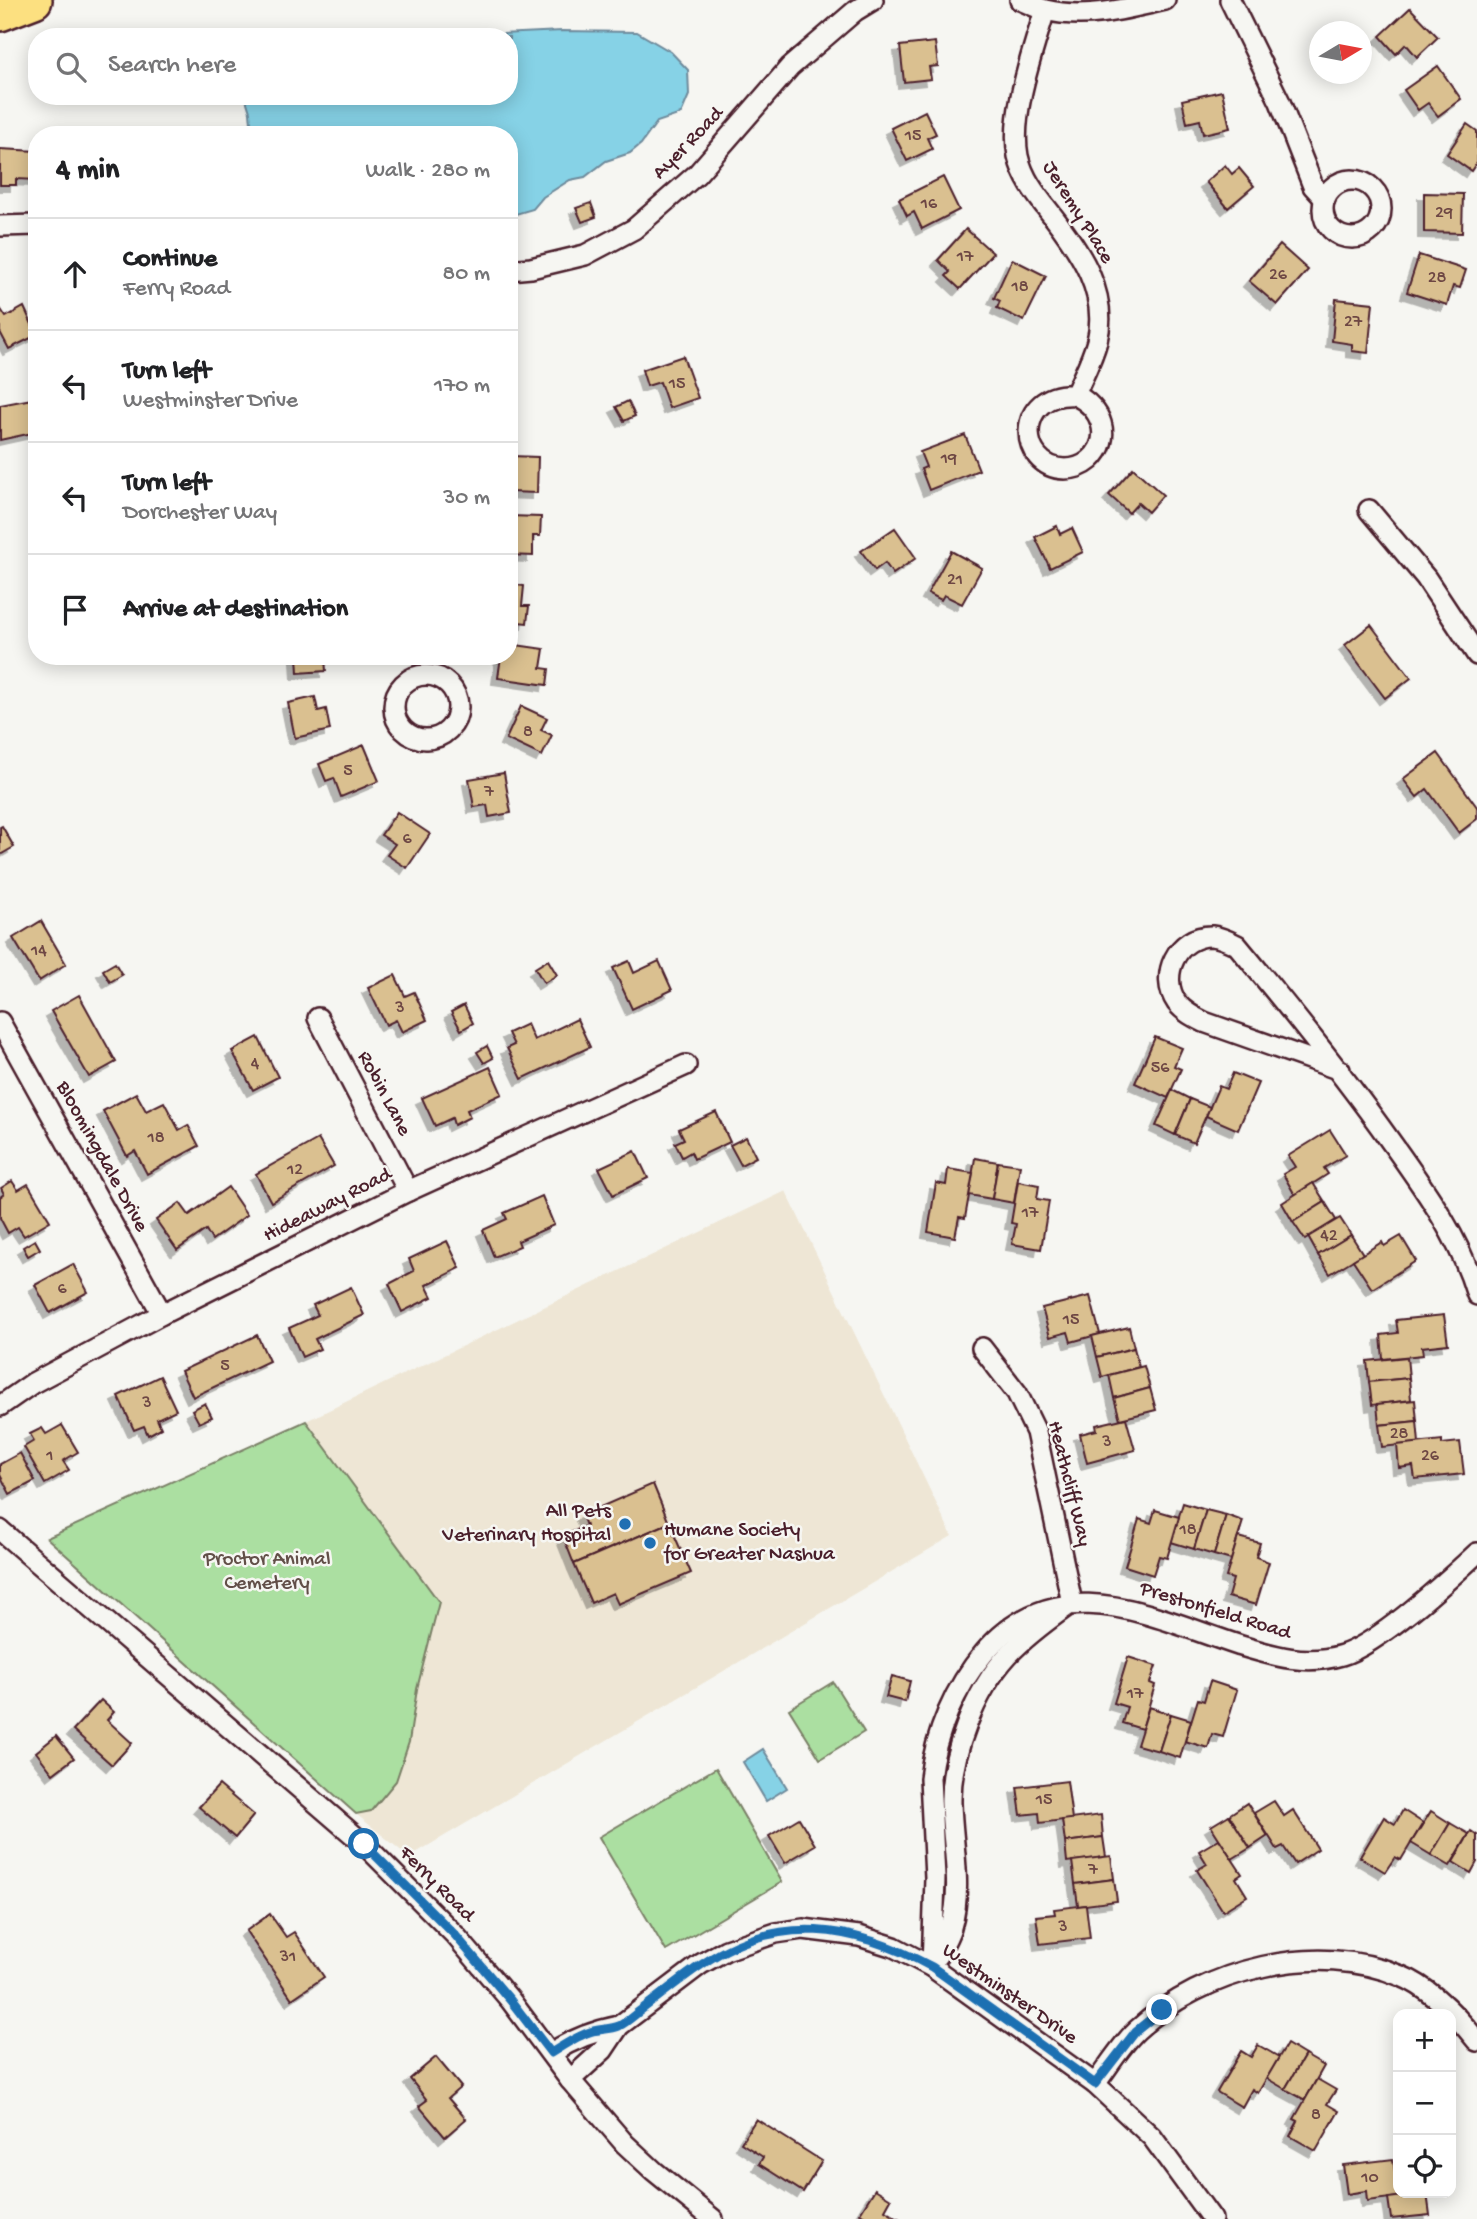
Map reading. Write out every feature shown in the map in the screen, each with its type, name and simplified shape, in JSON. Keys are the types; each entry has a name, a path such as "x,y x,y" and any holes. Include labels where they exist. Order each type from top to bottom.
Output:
{"highway":[{"path":"0,13 34,0"}],"street":[{"name":"Ayer Road","path":"518,269 585,255 634,229 697,174 790,67 855,11 873,0"},
{"path":"1020,0 1045,10 1077,13 1116,12 1165,0"},
{"path":"1230,0 1280,102 1313,187 1325,198"},
{"name":"Jeremy Place","path":"1045,10 1024,84 1017,129 1018,155 1026,179 1079,253 1096,289 1100,327 1075,396"},
{"path":"0,226 28,225"},
{"path":"1369,510 1426,578 1477,655"},
{"path":"1340,1070 1204,1022 1189,1014 1172,994 1170,967 1176,954 1186,944 1211,936 1237,945 1340,1070 1454,1236 1470,1270 1477,1295"},
{"name":"Robin Lane","path":"318,1018 408,1191"},
{"name":"Bloomingdale Drive","path":"0,1022 162,1314"},
{"name":"Hideaway Road","path":"0,1406 33,1383 162,1314 408,1191 686,1065"},
{"name":"Heathcliff Way","path":"982,1348 1017,1393 1036,1432 1072,1603"},
{"name":"Ferry Road","path":"0,1530 364,1844 455,1935 511,2001 570,2080 625,2144 654,2172 713,2219"},
{"name":"Prestonfield Road","path":"932,1967 935,1878 930,1778 934,1754 956,1697 970,1672 1000,1636 1038,1611 1072,1603 1120,1606 1293,1661 1342,1655 1367,1644 1453,1576 1477,1552"},
{"name":"Westminster Drive","path":"570,2080 603,2050 619,2026 701,1964 726,1950 776,1933 803,1929 859,1936 894,1947 932,1967 1095,2084 1152,2137 1212,2219"},
{"path":"1095,2084 1136,2031 1162,2010 1210,1984 1293,1962 1352,1962 1403,1976 1435,1996 1477,2041"},
{"name":"Westminster Drive","path":"551,2053 592,2031 619,2026"}],"shaded area":[{"path":"786,1191 952,1536 409,1857 356,1814 371,1811 396,1781 409,1742 417,1689 306,1421"}],"green space":[{"name":"Proctor Animal Cemetery","path":"306,1421 439,1602 417,1689 409,1742 396,1781 371,1811 356,1814 47,1538"},
{"path":"833,1682 864,1732 820,1759 789,1709"},
{"path":"716,1768 782,1882 666,1951 599,1837"}],"water":[{"path":"637,32 671,52 688,70 689,95 681,114 657,122 641,144 630,153 606,161 585,177 570,180 543,197 533,209 518,213 518,126 251,126 248,105 518,105 518,33"},
{"path":"763,1749 787,1788 766,1801 743,1762"}],"building":[{"path":"1410,8 1438,37 1417,57 1406,44 1396,54 1380,36"},
{"path":"935,42 938,66 929,67 931,79 904,82 900,46"},
{"path":"1438,66 1461,99 1438,116 1428,103 1418,110 1404,90"},
{"path":"1222,91 1230,128 1203,134 1200,120 1187,123 1182,100"},
{"path":"925,111 936,134 927,138 932,149 907,161 891,128"},
{"path":"1467,124 1477,131 1477,162 1471,171 1447,154"},
{"path":"0,149 28,151 28,180 16,179 16,185 0,185"},
{"path":"1225,165 1232,174 1239,168 1254,186 1228,208 1206,182"},
{"path":"943,177 959,210 922,229 914,212 907,216 899,199"},
{"path":"1424,193 1463,194 1462,233 1424,232"},
{"path":"591,203 596,217 582,222 576,208"},
{"path":"966,229 993,253 960,289 946,276 950,272 938,260"},
{"path":"1280,245 1308,270 1277,305 1249,281"},
{"path":"1419,255 1466,270 1460,288 1453,286 1447,305 1407,292"},
{"path":"1012,259 1046,276 1024,321 997,308 1000,301 994,298"},
{"path":"1336,299 1373,303 1368,353 1352,351 1352,344 1332,341"},
{"path":"24,307 28,316 28,340 9,349 0,332 0,308 6,317"},
{"path":"683,356 698,398 669,408 660,382 647,386 642,370"},
{"path":"28,400 28,434 0,440 0,405"},
{"path":"628,401 635,416 624,421 616,407"},
{"path":"965,435 979,470 929,490 921,469 926,467 920,452"},
{"path":"518,456 538,457 537,493 518,492"},
{"path":"1133,468 1163,495 1148,512 1138,503 1129,513 1109,495"},
{"path":"518,516 541,517 540,536 533,536 533,556 518,555"},
{"path":"1057,526 1060,534 1072,528 1083,552 1050,568 1035,537"},
{"path":"895,528 916,558 893,574 885,563 875,570 861,551"},
{"path":"951,551 982,568 962,604 944,595 941,600 928,593"},
{"path":"518,585 524,586 522,606 529,606 527,623 518,622"},
{"path":"1371,625 1411,678 1385,698 1345,645"},
{"path":"518,645 544,649 541,668 549,669 547,685 498,678 500,665 518,665"},
{"path":"298,665 326,665 326,671 298,673"},
{"path":"315,697 318,711 326,709 330,730 295,738 288,703"},
{"path":"521,706 547,718 541,730 552,735 542,756 506,739"},
{"path":"364,745 379,781 341,797 334,778 326,781 319,764"},
{"path":"1438,753 1477,807 1477,819 1459,833 1427,789 1417,797 1403,779"},
{"path":"504,773 511,813 489,817 487,805 474,807 469,779"},
{"path":"397,812 430,834 407,868 387,855 395,844 381,835"},
{"path":"2,826 14,847 0,855 0,827"},
{"path":"41,921 66,964 39,981 13,938"},
{"path":"548,960 557,975 544,983 535,968"},
{"path":"629,961 634,973 659,961 672,990 632,1009 613,968"},
{"path":"115,963 122,975 110,982 103,970"},
{"path":"395,975 405,996 414,992 427,1020 402,1032 396,1020 386,1025 368,988"},
{"path":"79,995 116,1062 89,1077 51,1011"},
{"path":"464,1005 473,1023 461,1030 451,1012"},
{"path":"577,1019 590,1047 522,1079 507,1048 514,1045 508,1033 527,1024 534,1040"},
{"path":"258,1037 278,1077 253,1090 232,1051"},
{"path":"1155,1037 1182,1048 1174,1066 1181,1069 1168,1098 1135,1083"},
{"path":"487,1046 493,1058 484,1063 477,1052"},
{"path":"490,1067 502,1094 467,1110 470,1117 454,1125 452,1118 435,1126 422,1098"},
{"path":"1233,1073 1258,1083 1238,1130 1206,1116 1219,1086 1226,1089"},
{"path":"1172,1090 1190,1099 1175,1135 1156,1126"},
{"path":"136,1093 146,1111 164,1102 179,1130 188,1125 199,1146 147,1174 135,1151 127,1156 103,1111"},
{"path":"1190,1099 1210,1107 1194,1143 1175,1135"},
{"path":"716,1112 730,1142 694,1159 691,1152 682,1157 675,1143 684,1139 679,1129"},
{"path":"1330,1130 1346,1155 1324,1168 1328,1174 1295,1195 1283,1174 1295,1167 1288,1156"},
{"path":"746,1137 756,1157 741,1165 730,1145"},
{"path":"318,1139 334,1166 271,1202 256,1174"},
{"path":"635,1151 648,1178 613,1195 599,1168"},
{"path":"975,1158 998,1162 992,1199 969,1195"},
{"path":"998,1162 1020,1165 1014,1203 992,1199"},
{"path":"948,1169 973,1173 965,1218 959,1217 955,1237 928,1232 936,1183 946,1185"},
{"path":"12,1181 18,1190 28,1184 50,1221 24,1236 18,1227 8,1233 0,1218 0,1197 4,1194 1,1188"},
{"path":"1018,1181 1039,1185 1037,1199 1049,1201 1041,1249 1012,1244 1016,1224 1011,1223"},
{"path":"1313,1183 1325,1202 1293,1222 1282,1203"},
{"path":"228,1187 247,1215 212,1240 206,1230 177,1250 156,1220 180,1203 189,1215"},
{"path":"542,1196 554,1225 518,1241 520,1246 494,1257 483,1230 507,1219 504,1213"},
{"path":"1325,1202 1336,1220 1305,1240 1293,1222"},
{"path":"1340,1218 1351,1235 1318,1255 1308,1237"},
{"path":"1351,1235 1363,1254 1330,1274 1318,1255"},
{"path":"1401,1236 1416,1261 1372,1289 1353,1260 1382,1242 1384,1246"},
{"path":"35,1240 40,1249 28,1256 23,1247"},
{"path":"447,1241 460,1268 426,1285 432,1297 402,1312 389,1284 414,1271 409,1259"},
{"path":"73,1264 88,1292 50,1313 35,1285"},
{"path":"351,1287 364,1315 315,1339 320,1349 302,1357 289,1328 318,1315 313,1305"},
{"path":"1090,1296 1100,1334 1071,1342 1068,1332 1050,1337 1042,1308"},
{"path":"1444,1315 1448,1344 1422,1347 1423,1355 1383,1359 1381,1335 1398,1333 1396,1320"},
{"path":"1129,1327 1134,1348 1097,1357 1092,1336"},
{"path":"257,1335 269,1361 193,1397 181,1371"},
{"path":"1134,1348 1139,1367 1102,1377 1097,1357"},
{"path":"1407,1357 1409,1378 1369,1382 1367,1361"},
{"path":"1144,1366 1150,1388 1114,1398 1109,1375"},
{"path":"160,1376 176,1410 157,1419 161,1428 148,1435 144,1426 134,1430 118,1396"},
{"path":"1409,1378 1411,1400 1372,1405 1369,1382"},
{"path":"1150,1388 1156,1410 1120,1419 1114,1398"},
{"path":"1415,1400 1417,1421 1379,1425 1377,1404"},
{"path":"205,1403 212,1417 199,1423 192,1410"},
{"path":"1126,1418 1135,1450 1087,1463 1080,1434 1097,1430 1096,1425"},
{"path":"1417,1421 1419,1443 1382,1447 1379,1425"},
{"path":"62,1425 78,1452 63,1461 69,1470 45,1484 24,1447 34,1441 30,1434 42,1428 46,1434"},
{"path":"1442,1440 1442,1444 1460,1442 1464,1474 1415,1479 1413,1466 1399,1468 1397,1445"},
{"path":"20,1453 35,1481 10,1494 0,1475 0,1464"},
{"name":"All Pets Veterinary Hospital","path":"653,1484 669,1523 574,1564 563,1536 586,1526 582,1515"},
{"path":"1183,1503 1206,1510 1194,1549 1171,1542"},
{"path":"1155,1510 1179,1517 1167,1558 1159,1556 1153,1575 1125,1566 1139,1519 1151,1523"},
{"path":"1206,1510 1226,1515 1214,1555 1194,1549"},
{"path":"1226,1515 1243,1521 1231,1560 1214,1555"},
{"name":"Humane Society for Greater Nashua","path":"669,1523 691,1573 618,1604 613,1593 591,1603 574,1564"},
{"path":"1238,1537 1260,1543 1256,1557 1269,1562 1256,1605 1228,1597 1233,1579 1226,1577"},
{"path":"1128,1657 1156,1666 1150,1683 1155,1685 1142,1729 1122,1723 1127,1707 1114,1703"},
{"path":"892,1676 910,1681 905,1702 886,1697"},
{"path":"1210,1681 1237,1690 1223,1737 1212,1734 1208,1748 1185,1741 1198,1699 1204,1701"},
{"path":"101,1700 114,1712 107,1720 132,1743 112,1765 73,1730"},
{"path":"1149,1707 1171,1714 1159,1751 1137,1745"},
{"path":"1171,1714 1191,1720 1180,1758 1159,1751"},
{"path":"56,1736 74,1758 53,1774 36,1752"},
{"path":"1067,1781 1072,1819 1040,1823 1039,1813 1021,1815 1017,1787"},
{"path":"219,1785 254,1815 235,1838 199,1807"},
{"path":"1274,1801 1284,1816 1293,1810 1318,1849 1295,1864 1283,1846 1277,1849 1254,1813"},
{"path":"1247,1803 1268,1836 1250,1848 1229,1815"},
{"path":"1403,1810 1423,1823 1401,1860 1395,1857 1385,1872 1360,1857 1384,1817 1395,1824"},
{"path":"1431,1811 1450,1823 1431,1855 1411,1843"},
{"path":"1101,1815 1103,1837 1065,1842 1062,1820"},
{"path":"1229,1815 1250,1848 1232,1859 1211,1826"},
{"path":"799,1818 815,1845 785,1863 769,1836"},
{"path":"1450,1823 1469,1834 1450,1866 1431,1855"},
{"path":"1471,1831 1477,1835 1477,1862 1471,1873 1453,1862"},
{"path":"1103,1837 1106,1857 1067,1862 1065,1842"},
{"path":"1219,1839 1242,1874 1236,1878 1247,1896 1223,1911 1197,1870 1207,1864 1199,1851"},
{"path":"1111,1856 1114,1879 1075,1884 1072,1861"},
{"path":"1114,1879 1117,1901 1078,1906 1075,1884"},
{"path":"1086,1905 1090,1938 1040,1944 1036,1916 1055,1914 1054,1909"},
{"path":"270,1914 286,1937 294,1932 324,1977 292,1999 246,1931"},
{"path":"1287,2044 1305,2055 1285,2089 1266,2078"},
{"path":"1258,2045 1279,2057 1258,2093 1252,2089 1242,2107 1217,2092 1241,2051 1251,2057"},
{"path":"1305,2055 1324,2066 1305,2100 1285,2089"},
{"path":"436,2057 461,2087 448,2098 466,2119 445,2137 419,2106 427,2100 410,2079"},
{"path":"1317,2079 1336,2090 1327,2104 1339,2111 1316,2151 1290,2136 1298,2121 1294,2119"},
{"path":"756,2119 822,2161 803,2192 759,2164 763,2157 741,2143"},
{"path":"1393,2159 1393,2198 1367,2201 1366,2191 1347,2194 1343,2165"},
{"path":"875,2189 891,2199 885,2210 900,2219 870,2219 860,2213"},
{"path":"1388,2198 1428,2198 1430,2215 1391,2219"}],"place":[{"name":"All Pets Veterinary Hospital","path":"625,1524"},
{"name":"Humane Society for Greater Nashua","path":"650,1543"}],"route":[{"path":"364,1844 455,1935 551,2053 592,2031 619,2026 701,1964 726,1950 776,1933 803,1929 859,1936 894,1947 917,1959 1095,2084 1136,2031 1162,2010"}]}
